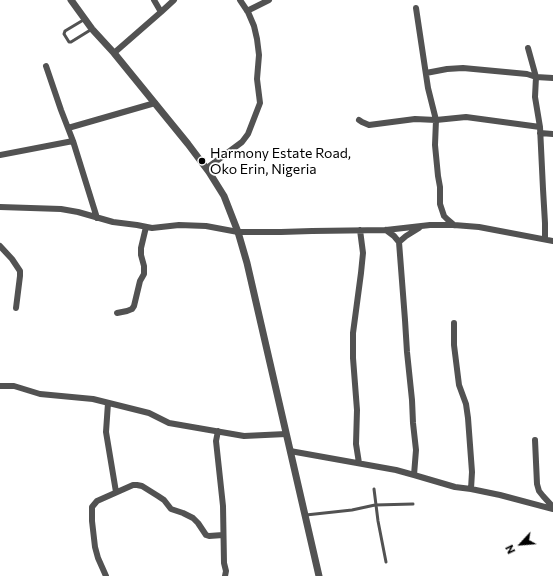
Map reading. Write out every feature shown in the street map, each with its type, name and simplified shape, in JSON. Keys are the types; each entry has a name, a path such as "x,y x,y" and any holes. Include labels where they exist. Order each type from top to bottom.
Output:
{"street":[{"path":"71,0 92,29 114,53 207,168 224,196 238,232 247,263 319,576"},
{"path":"154,0 162,12"},
{"path":"114,53 174,0"},
{"path":"207,168 242,142 248,134 260,103 257,79 259,55 255,32 247,11 240,0"},
{"path":"247,11 269,0"},
{"path":"416,8 428,88 436,120 435,145 440,187 440,204 442,212 447,219 454,224"},
{"path":"528,48 536,77 535,97 540,130 545,240"},
{"path":"46,66 73,140 97,218"},
{"path":"426,73 463,68 495,70 528,74 536,77 553,78"},
{"path":"68,128 155,103"},
{"path":"359,120 369,125 415,119 436,120 466,117 540,130 553,134"},
{"path":"0,155 73,140"},
{"path":"0,207 61,209 78,212 113,222 152,228 179,225 206,226 238,232 273,232 386,230 454,224 553,241"},
{"path":"437,225 442,212"},
{"path":"117,313 127,311 134,306 140,281 144,274 141,248 146,227"},
{"path":"399,242 420,227"},
{"path":"359,463 356,444 358,410 353,352 353,333 363,253 360,230"},
{"path":"386,230 399,242 416,450 414,475"},
{"path":"0,246 20,270 16,308"},
{"path":"454,323 459,385 466,404 468,418 472,472 471,489"},
{"path":"0,386 18,387 40,394 94,399 149,413 169,423 244,436 286,434"},
{"path":"108,403 106,432 116,492"},
{"path":"218,431 216,441 222,506 224,563 226,571 225,576"},
{"path":"535,440 537,484 543,496 553,508"},
{"path":"290,451 359,463 414,475 455,487 500,495 553,508"},
{"path":"106,576 95,548 92,507 97,501 133,485 137,485 164,500 171,509 193,518 206,535 223,535"}],"lane":[{"path":"85,19 65,31 64,34 69,42 92,29"},
{"path":"374,489 375,505 386,562"},
{"path":"304,515 352,510 375,505 413,504"}],"place":[{"name":"Harmony Estate Road, Oko Erin, Nigeria","path":"202,161"}]}
